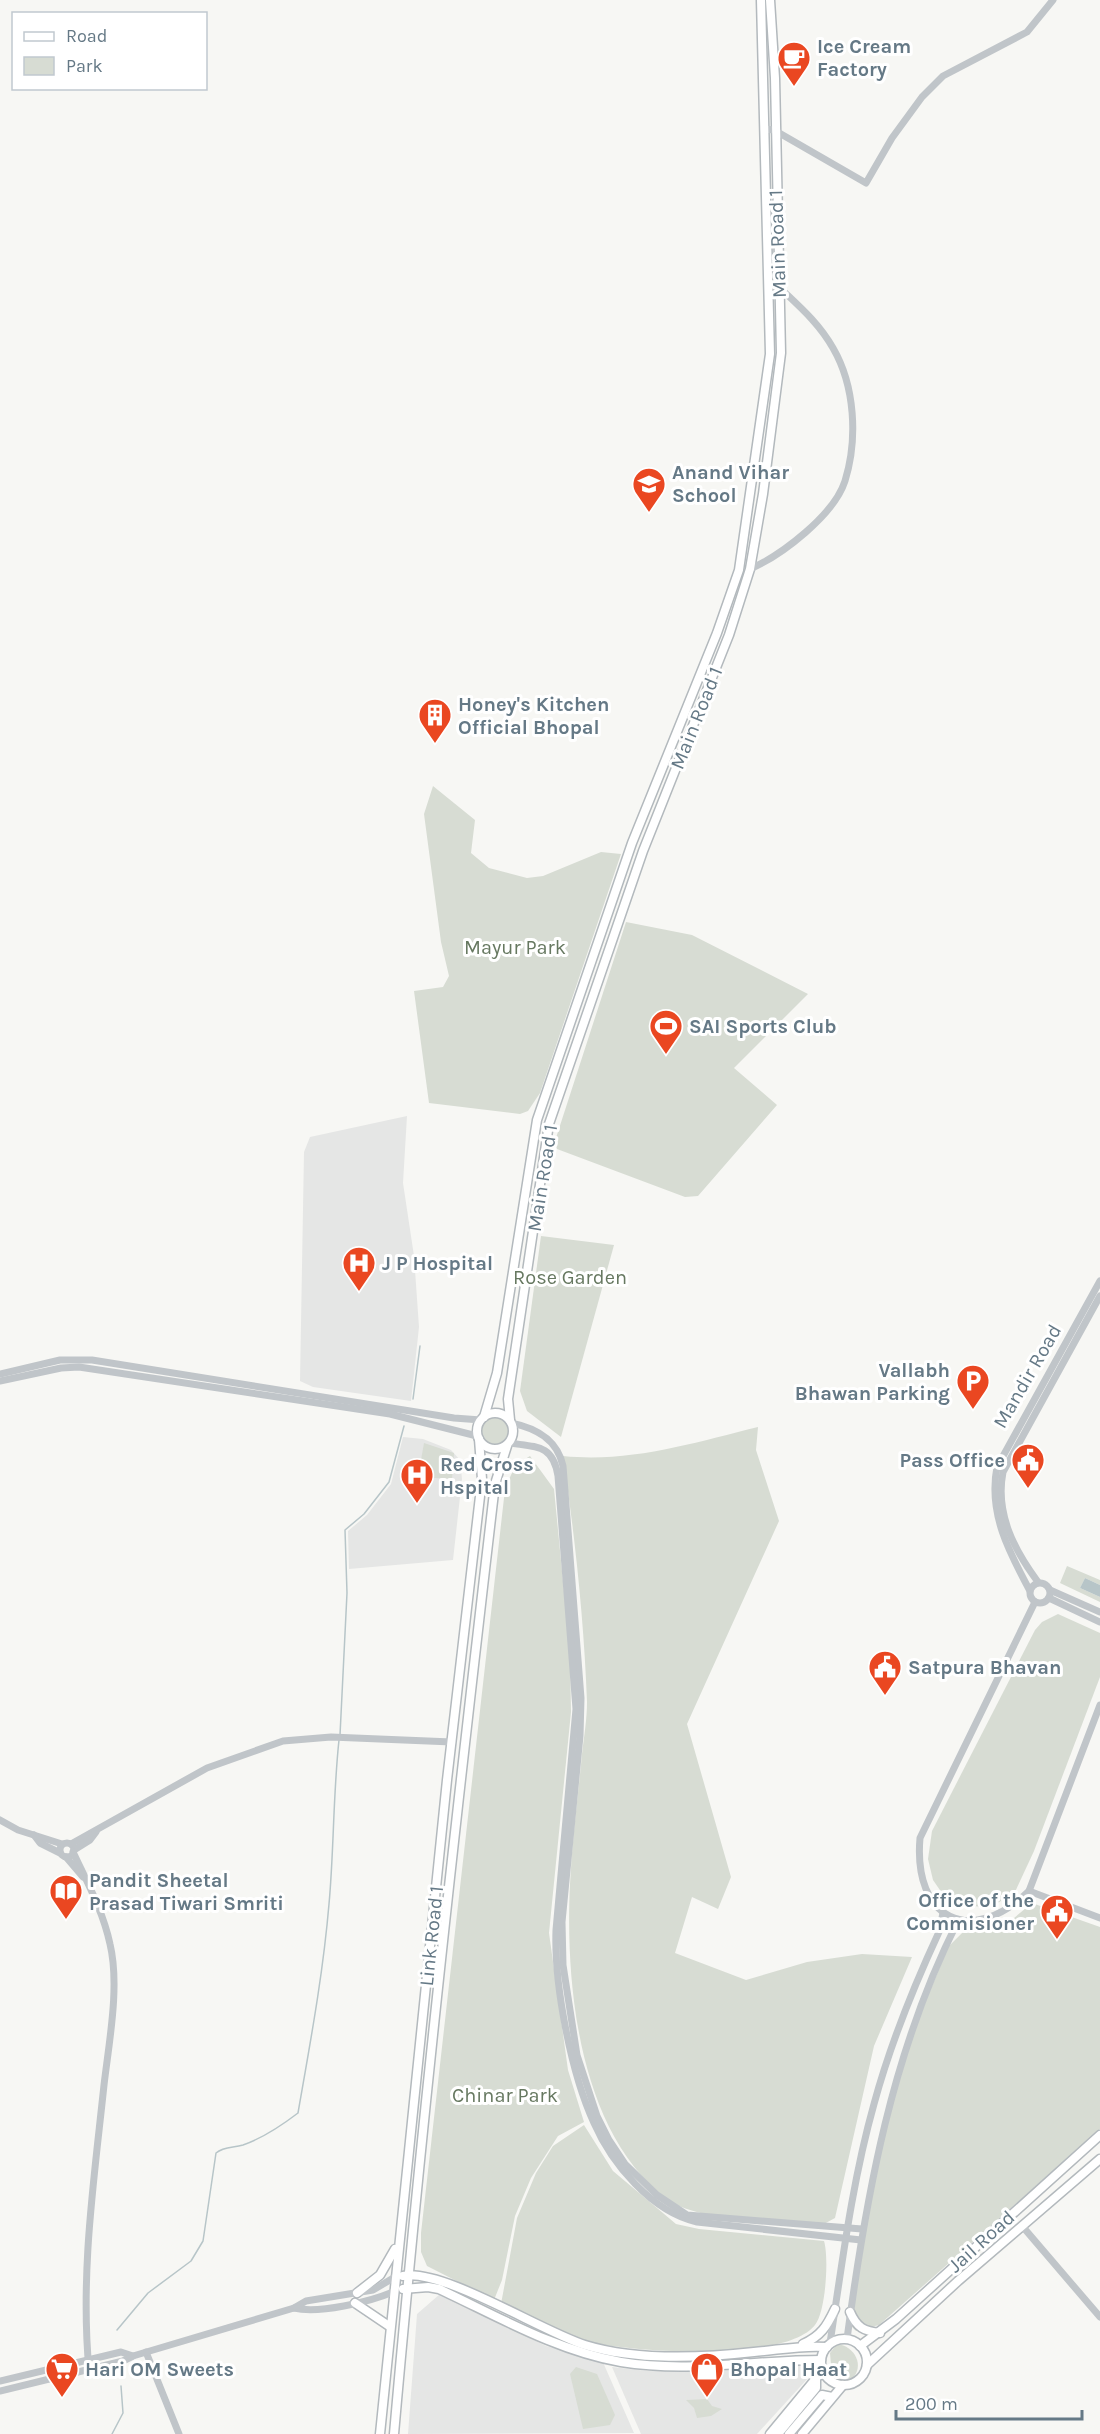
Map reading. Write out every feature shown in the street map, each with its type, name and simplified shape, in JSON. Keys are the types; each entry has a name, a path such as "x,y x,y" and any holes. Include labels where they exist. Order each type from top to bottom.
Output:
{"main road":[{"name":"Main Road 1","path":"482,1418 497,1373 537,1120 641,820 717,633 739,570 770,354 761,0"},
{"name":"Main Road 1","path":"510,1421 508,1399 549,1124 651,828 729,635 750,569 781,353 774,130 775,78 770,0"},
{"path":"641,820 651,828"},
{"path":"482,1418 499,1412 510,1421"},
{"name":"Link Road 1","path":"380,2434 389,2326 482,1479 478,1438 482,1418"},
{"name":"Link Road 1","path":"394,2434 407,2275 495,1484 513,1433 510,1421"},
{"path":"478,1438 486,1447 493,1450 508,1444"},
{"name":"Jail Road","path":"860,2346 880,2333 1100,2135"},
{"name":"Jail Road","path":"867,2366 958,2281 1023,2228 1100,2159"},
{"path":"357,2293 380,2275 398,2244"},
{"path":"395,2277 407,2275 433,2277 583,2344 620,2352 683,2356 754,2352 800,2345 829,2345 847,2339 860,2346 865,2352 867,2366 859,2379 843,2385 802,2434"},
{"path":"393,2292 428,2287 439,2289 560,2344 589,2355 623,2362 685,2367 774,2360 821,2360"},
{"path":"355,2303 368,2309 389,2326"},
{"path":"800,2345 821,2333 835,2309"},
{"path":"850,2312 859,2327 866,2331 880,2333"},
{"path":"829,2345 821,2360 823,2370 831,2381 843,2385"},
{"path":"770,2434 823,2370"},
{"path":"789,2434 819,2392 816,2378"},
{"path":"819,2392 832,2397"},
{"path":"778,2434 819,2392"}],"street":[{"path":"764,129 774,130 866,183 892,138 922,97 944,76 1027,32 1053,0"},
{"path":"750,569 792,545 836,497 844,482 852,434 852,413 846,379 834,349 817,323 779,287"},
{"name":"Mandir Road","path":"1030,1591 1007,1548 998,1520 994,1491 997,1467 1100,1283"},
{"name":"Mandir Road","path":"1038,1582 1010,1537 1001,1502 1003,1472 1100,1296"},
{"path":"0,1374 60,1360 92,1359 454,1418 482,1418"},
{"path":"0,1381 79,1366 390,1414 478,1438"},
{"path":"510,1421 531,1427 545,1436 557,1449 563,1466 581,1698 580,1736 562,1922 563,1965 577,2055 597,2116 626,2164 657,2195 687,2215 848,2226 862,2229"},
{"path":"508,1444 545,1450 554,1459 558,1476 576,1676 576,1718 557,1919 556,1954 572,2051 594,2124 622,2167 658,2203 677,2216 697,2222 861,2240"},
{"path":"1035,1602 1030,1591 1038,1582 1046,1584 1050,1594 1100,1622"},
{"path":"1035,1602 1043,1603 1050,1594"},
{"path":"1050,1594 1100,1612"},
{"path":"1035,1602 920,1838 918,1861 922,1880 929,1896 943,1913 958,1921 992,1917 1011,1908 1029,1891 1100,1706"},
{"path":"63,1855 96,1832 207,1768 283,1741 349,1737 452,1742"},
{"path":"0,1820 18,1830 70,1848 99,1904 111,1945 113,1971 110,2033 90,2219 85,2323 89,2370"},
{"path":"34,1835 40,1843 63,1855 83,1877"},
{"path":"63,1855 70,1848"},
{"path":"1029,1891 1100,1918"},
{"path":"829,2345 848,2226 873,2105 891,2048 939,1932 943,1913"},
{"path":"847,2339 862,2229 879,2145 906,2048 958,1921"},
{"path":"1023,2228 1100,2317"},
{"path":"0,2391 123,2361 133,2356 294,2308 306,2301 373,2290 395,2277"},
{"path":"294,2308 304,2311 355,2303 393,2292"},
{"path":"0,2381 121,2352 133,2356"},
{"path":"146,2352 179,2434"}],"shaded area":[{"name":"J P Hospital","path":"407,1116 403,1183 414,1256 419,1327 411,1401 313,1387 300,1381 304,1152 310,1137"},
{"name":"Red Cross Hspital","path":"403,1437 423,1439 451,1450 460,1460 462,1479 453,1560 349,1569 348,1531 367,1515 391,1484"},
{"path":"1085,1578 1100,1585 1100,1597 1080,1588"},
{"path":"440,2294 546,2346 602,2360 634,2433 408,2434 417,2314"},
{"name":"Bhopal Haat","path":"810,2360 812,2366 810,2376 757,2434 641,2434 612,2367 648,2371 720,2371"}],"green space":[{"name":"Mayur Park","path":"433,786 475,820 471,853 489,868 527,878 543,876 601,852 621,854 540,1093 528,1111 520,1114 429,1103 414,991 443,987 449,976 441,942 424,814"},
{"name":"SAI Sports Club","path":"626,922 692,935 808,994 734,1068 777,1105 698,1196 685,1197 557,1149 555,1141"},
{"name":"Rose Garden","path":"541,1236 614,1245 561,1437 527,1411 520,1391"},
{"path":"495,1417 505,1421 509,1431 505,1441 495,1445 485,1441 481,1431 485,1421"},
{"path":"758,1427 756,1450 779,1521 687,1724 731,1877 718,1909 692,1897 675,1953 746,1980 807,1962 862,1954 912,1957 874,2046 835,2218 822,2225 741,2220 699,2213 667,2199 637,2171 614,2136 596,2097 575,2011 571,1967 569,1924 571,1868 587,1702 584,1640 563,1456 613,1457 637,1454"},
{"path":"424,1443 454,1453 452,1479 418,1477"},
{"name":"Chinar Park","path":"530,1456 554,1489 570,1653 571,1712 549,1933 568,2070 584,2122 558,2136 531,2178 515,2216 502,2280 494,2300 427,2266 421,2252 421,2233 504,1498 512,1474 519,1464"},
{"path":"1067,1566 1100,1580 1100,1585 1085,1578 1080,1588 1100,1597 1100,1602 1060,1583"},
{"path":"1058,1614 1100,1633 1100,1677 1034,1851 1015,1892 990,1908 957,1904 944,1896 933,1880 928,1859 932,1831 1035,1630 1042,1622"},
{"path":"1032,1903 1100,1927 1100,2129 879,2325 856,2331 852,2327 865,2211 905,2052 948,1947 963,1932 1008,1923"},
{"path":"584,2125 613,2171 676,2224 699,2229 824,2241 826,2284 822,2308 815,2325 798,2337 773,2345 742,2350 707,2352 638,2349 578,2339 501,2304 517,2218 536,2173 553,2146"},
{"path":"837,2344 849,2348 856,2357 858,2368 852,2379 839,2377 831,2365 830,2353"},
{"path":"576,2367 597,2374 615,2415 610,2425 583,2429 570,2374"},
{"path":"707,2399 712,2406 722,2409 711,2416 697,2418 694,2408 686,2400"}],"waterway":[{"path":"413,1399 420,1346"},
{"path":"340,1735 347,1593 345,1530 364,1514 389,1482 404,1426"},
{"path":"117,2330 148,2293 191,2261 203,2241 216,2153 222,2149 258,2139 298,2113 316,2009 326,1931 339,1740"},
{"path":"112,2434 123,2413 121,2386"}],"place":[{"name":"Ice Cream Factory","path":"794,87"},
{"name":"Anand Vihar School","path":"649,513"},
{"name":"Honey's Kitchen Official Bhopal","path":"435,744"},
{"name":"SAI Sports Club","path":"666,1055"},
{"name":"J P Hospital","path":"359,1292"},
{"name":"Vallabh Bhawan Parking","path":"973,1410"},
{"name":"Pass Office","path":"1028,1489"},
{"name":"Red Cross Hspital","path":"417,1504"},
{"name":"Satpura Bhavan","path":"885,1696"},
{"name":"Pandit Sheetal Prasad Tiwari Smriti","path":"66,1920"},
{"name":"Office of the Commisioner","path":"1057,1940"},
{"name":"Hari OM Sweets","path":"62,2398"},
{"name":"Bhopal Haat","path":"707,2398"}]}
